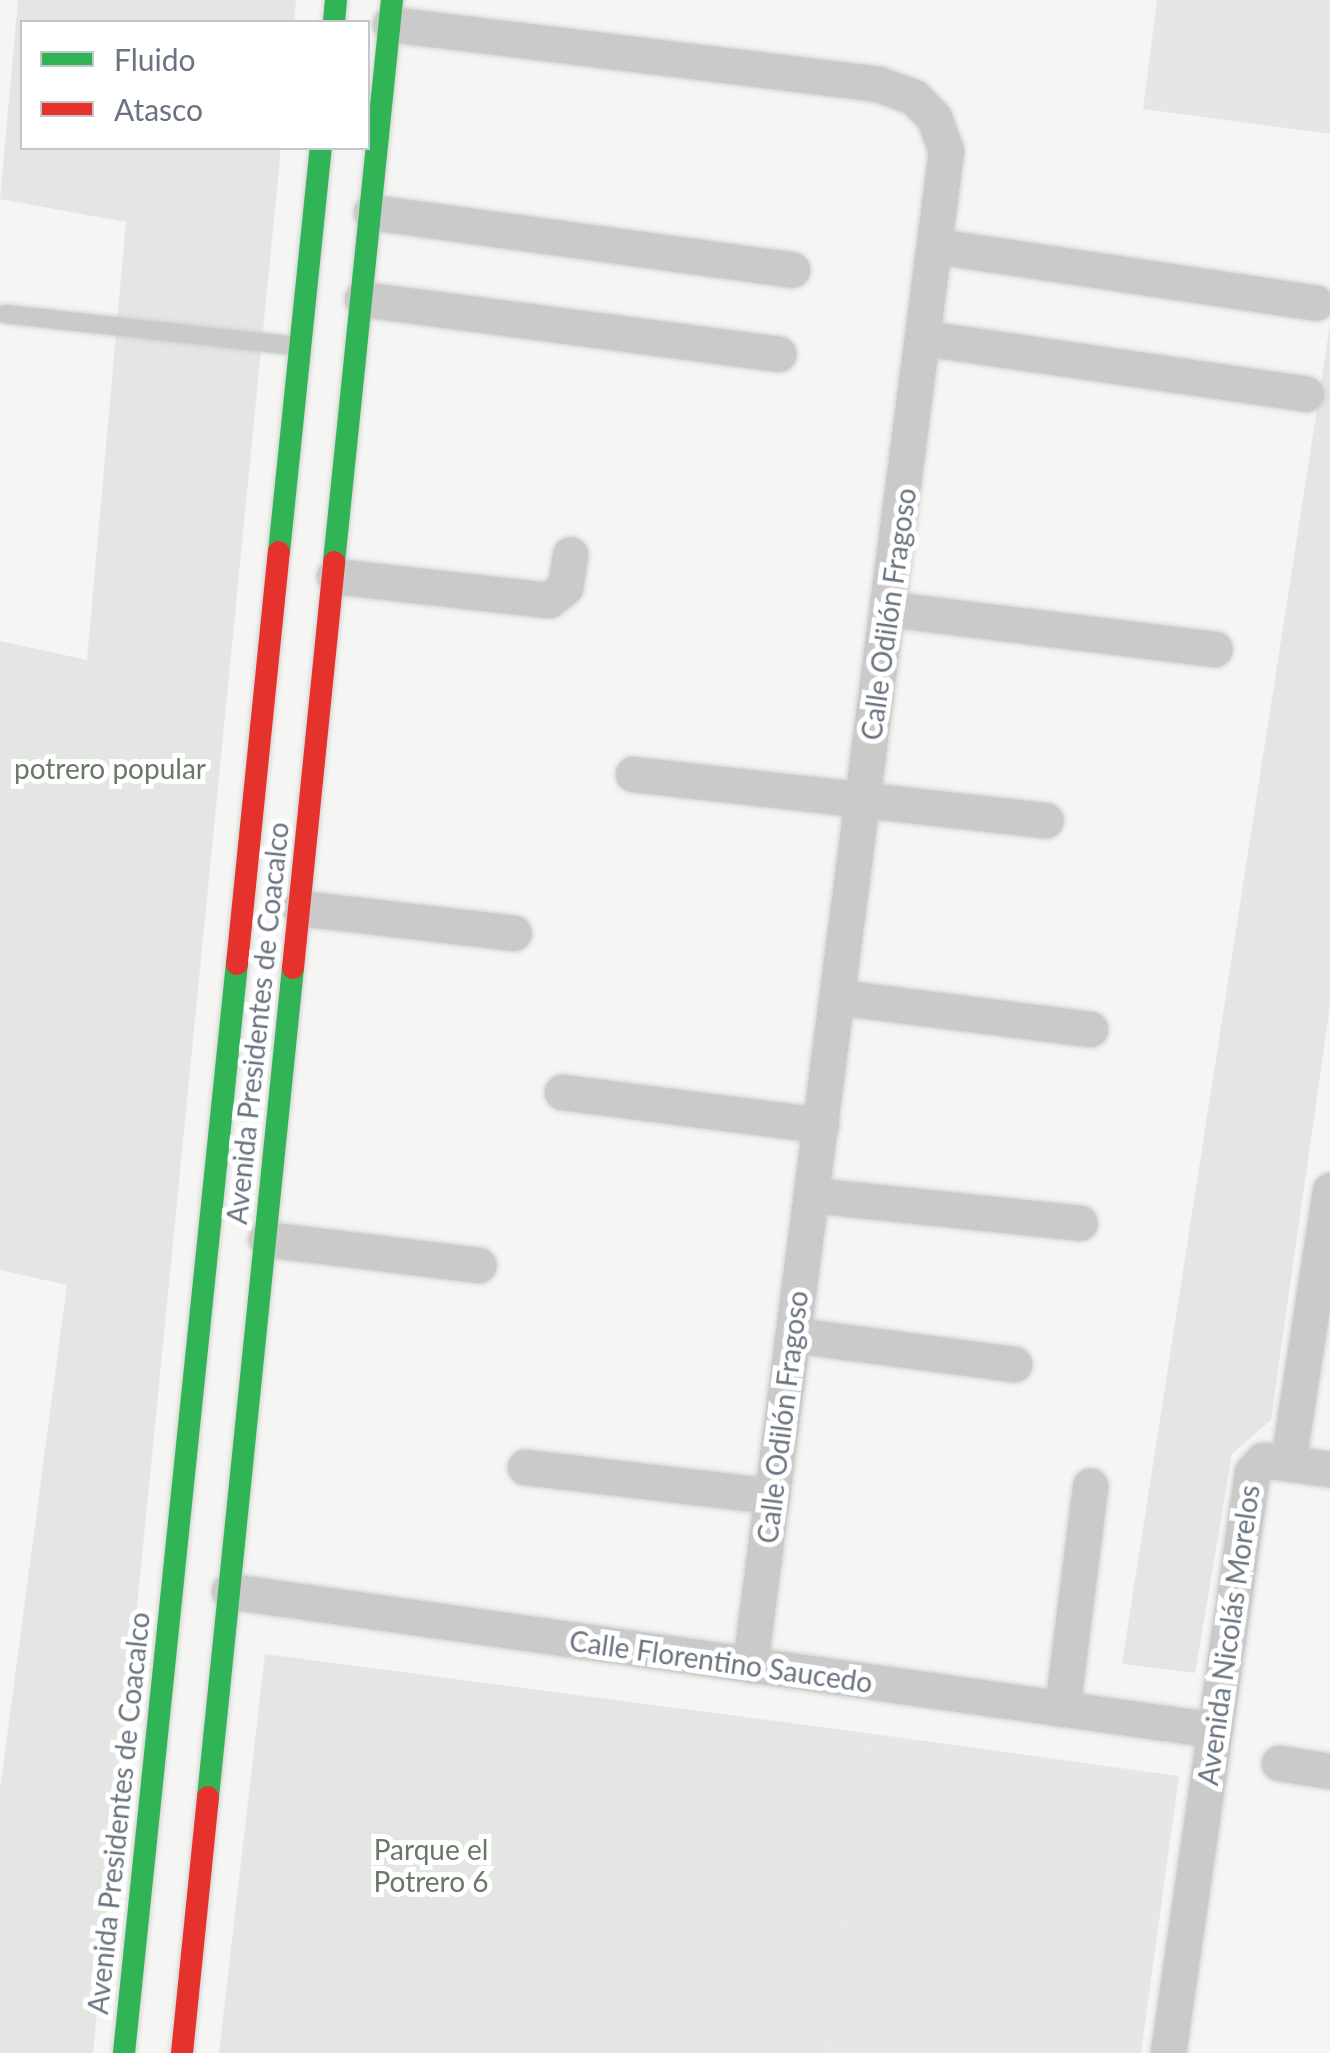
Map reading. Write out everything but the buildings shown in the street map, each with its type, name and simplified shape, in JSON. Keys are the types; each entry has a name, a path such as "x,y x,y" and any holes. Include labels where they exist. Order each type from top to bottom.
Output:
{"street":[{"name":"Avenida Presidentes de Coacalco","path":"124,2053 161,1971 229,1590 266,1238 249,1121 299,908 371,212 376,79 391,12"},
{"name":"Calle Odilón Fragoso","path":"391,12 878,84 914,97 934,118 946,151 750,1665"},
{"name":"Avenida Presidentes de Coacalco","path":"182,2053 161,1971 249,1121 300,347 321,150"},
{"path":"371,212 792,270"},
{"path":"936,246 1316,304"},
{"path":"362,299 778,354"},
{"path":"924,338 1306,394"},
{"path":"334,576 539,601 565,588 570,554"},
{"path":"889,609 1215,649"},
{"path":"633,774 1045,820"},
{"path":"299,908 514,933"},
{"path":"837,997 1090,1029"},
{"path":"562,1092 820,1125"},
{"name":"Avenida Nicolás Morelos","path":"1168,2053 1252,1472 1263,1460 1288,1462 1330,1190"},
{"path":"812,1195 1080,1223"},
{"path":"266,1238 478,1265"},
{"path":"793,1335 1014,1364"},
{"path":"1288,1462 1330,1469"},
{"path":"526,1467 772,1496"},
{"path":"1062,1708 1090,1486"},
{"name":"Calle Florentino Saucedo","path":"229,1590 1214,1730"},
{"path":"1280,1763 1330,1771"}],"lane":[{"path":"5,314 300,347"}],"shaded area":[{"path":"1157,0 1330,0 1330,134 1143,109"},
{"path":"867,1733 1179,1776 1141,2053 823,2053"}],"green space":[{"name":"potrero popular","path":"18,0 296,0 294,20 20,20 20,150 281,150 93,2053 0,2053 0,1789 67,1285 0,1270 0,641 87,660 126,222 0,199"},
{"path":"1330,325 1330,1005 1271,1420 1232,1454 1195,1673 1122,1664"},
{"name":"Parque el Potrero 6","path":"265,1654 867,1733 823,2053 219,2053"}],"traffic: fast":[{"path":"334,20 336,0"},
{"path":"334,562 392,0"},
{"path":"279,552 321,150"},
{"path":"124,2053 237,964"},
{"path":"208,1797 293,968"}],"traffic: jam":[{"path":"237,964 279,552"},
{"path":"293,968 334,562"},
{"path":"182,2053 208,1797"}]}
